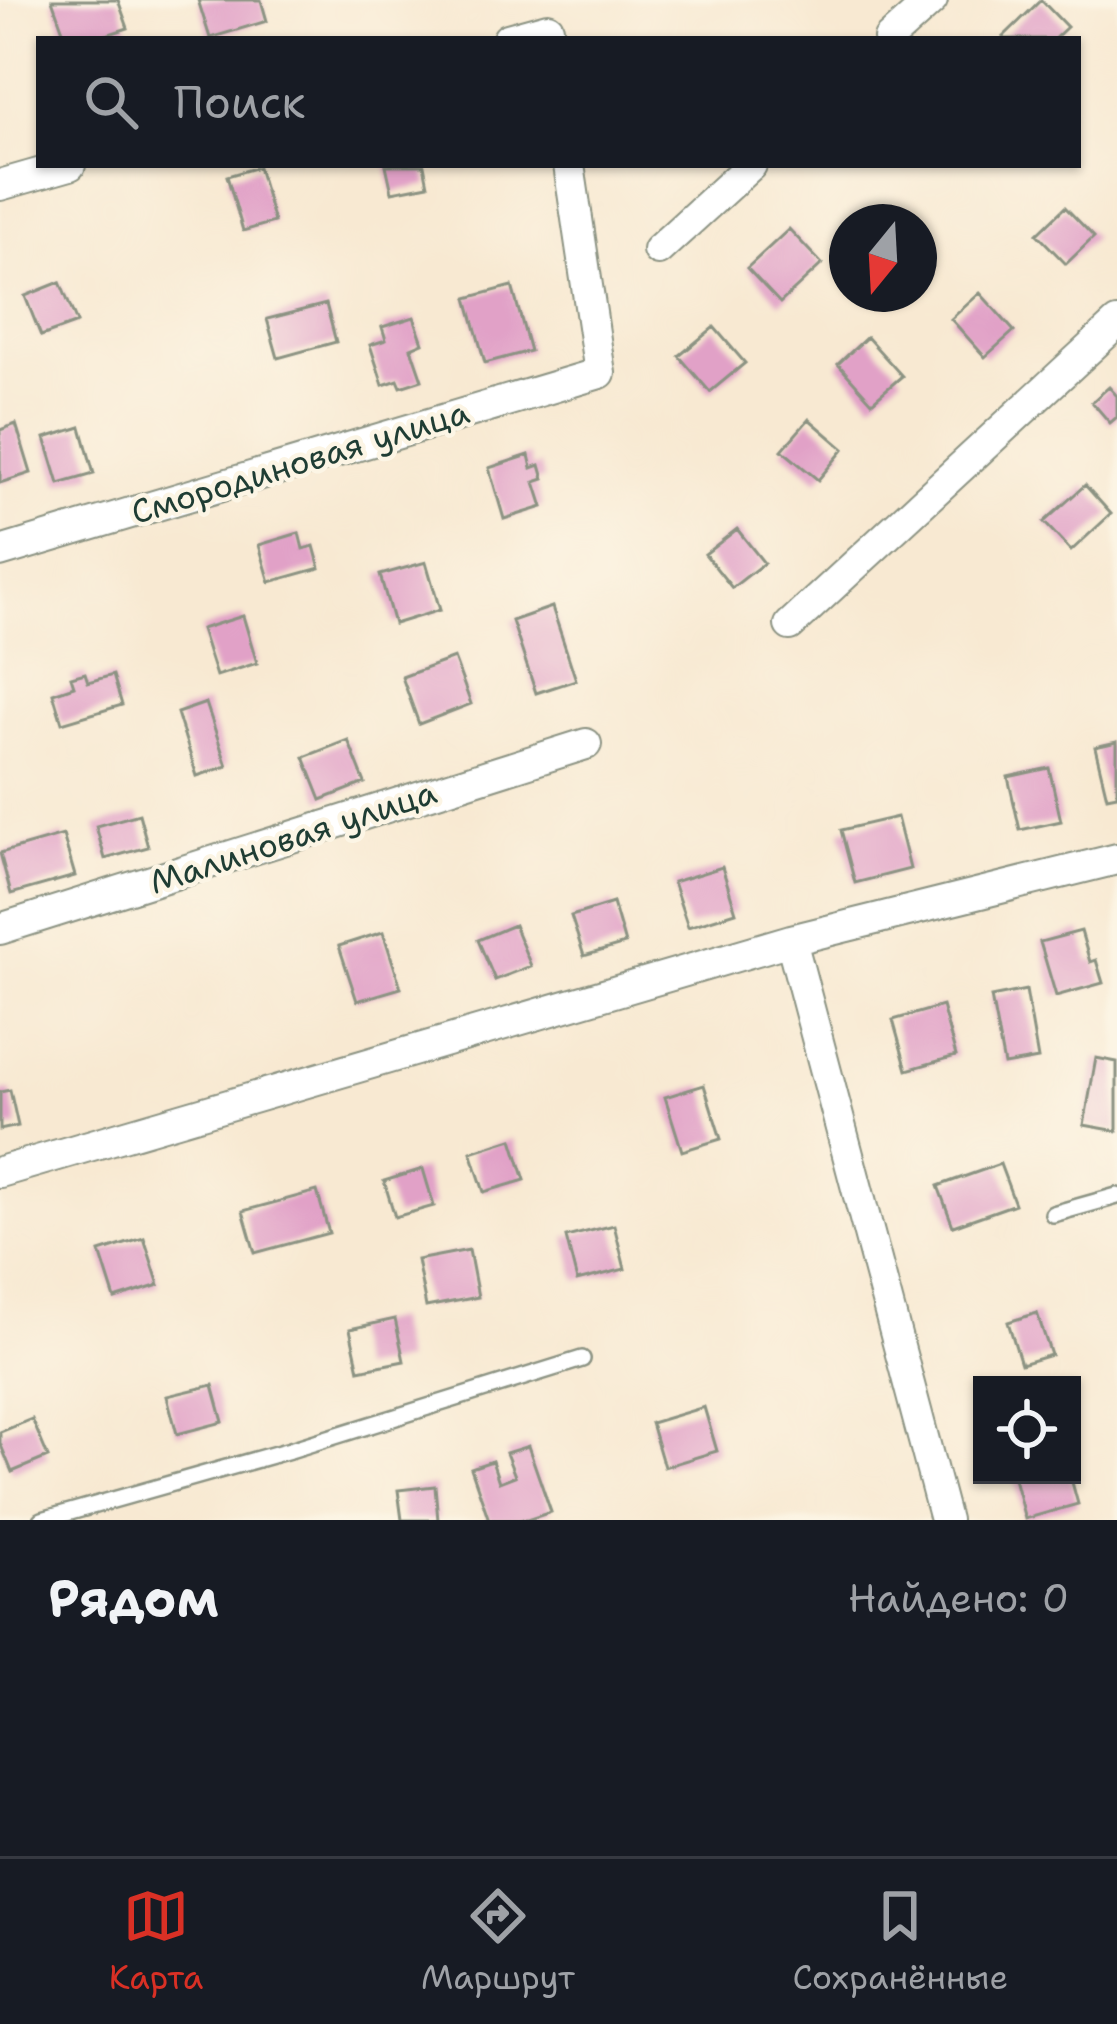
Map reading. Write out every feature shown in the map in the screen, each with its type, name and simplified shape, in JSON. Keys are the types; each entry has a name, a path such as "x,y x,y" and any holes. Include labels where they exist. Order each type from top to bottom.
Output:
{"street":[{"path":"892,36 932,0"},
{"path":"515,36 547,22"},
{"path":"0,185 60,168"},
{"name":"Смородиновая улица","path":"0,552 600,373 569,168"},
{"path":"658,250 748,168"},
{"path":"790,626 1117,323"},
{"name":"Малиновая улица","path":"0,929 586,744"},
{"path":"0,1172 791,940 1117,859"},
{"path":"791,940 945,1520"}],"lane":[{"path":"1053,1214 1117,1196"},
{"path":"42,1520 290,1450 582,1359"}],"building":[{"path":"52,0 118,0 128,28 103,36 65,36"},
{"path":"198,0 261,0 267,21 209,36"},
{"path":"1041,0 1067,27 1057,36 1004,36"},
{"path":"258,168 274,222 243,231 227,176"},
{"path":"387,168 425,168 428,185 392,192"},
{"path":"1065,207 1094,237 1066,264 1037,234"},
{"path":"789,229 822,264 780,303 747,268"},
{"path":"60,282 77,323 41,336 25,296"},
{"path":"512,286 530,351 485,363 467,298"},
{"path":"980,293 1014,331 985,357 951,319"},
{"path":"326,304 336,342 278,358 267,319"},
{"path":"414,317 423,343 411,348 422,380 401,387 398,380 383,385 370,345 386,340 382,327"},
{"path":"714,327 745,363 710,392 679,356"},
{"path":"867,337 902,376 872,402 838,364"},
{"path":"1109,387 1117,396 1117,417 1110,423 1092,402"},
{"path":"809,419 844,449 818,480 782,450"},
{"path":"16,424 31,473 0,483 0,430"},
{"path":"81,427 94,474 59,484 45,438"},
{"path":"529,455 532,468 540,465 544,479 535,482 543,507 504,519 489,468"},
{"path":"1085,485 1111,514 1071,551 1044,522"},
{"path":"737,529 764,563 732,588 705,554"},
{"path":"299,533 303,549 314,546 320,568 270,582 259,545"},
{"path":"426,562 440,610 394,624 380,575"},
{"path":"552,607 576,680 536,693 512,621"},
{"path":"243,616 257,663 216,676 201,629"},
{"path":"454,658 471,704 419,724 402,677"},
{"path":"85,673 88,682 113,675 122,705 62,723 53,693 74,686 71,677"},
{"path":"206,703 227,766 197,776 177,713"},
{"path":"348,740 365,783 321,800 304,757"},
{"path":"1117,742 1117,795 1107,797 1095,747"},
{"path":"1049,768 1061,821 1020,830 1008,777"},
{"path":"139,814 148,847 105,859 96,826"},
{"path":"897,817 910,869 855,883 841,830"},
{"path":"63,835 75,876 11,894 0,853"},
{"path":"722,867 736,912 688,927 673,882"},
{"path":"613,903 625,944 584,956 571,916"},
{"path":"514,925 531,966 495,980 478,940"},
{"path":"1081,931 1090,962 1096,960 1103,983 1056,996 1040,942"},
{"path":"383,932 401,988 357,1001 339,946"},
{"path":"1026,990 1038,1059 1004,1065 991,997"},
{"path":"942,1006 956,1056 907,1070 893,1020"},
{"path":"1096,1058 1117,1062 1117,1131 1084,1125"},
{"path":"704,1085 721,1139 682,1151 665,1097"},
{"path":"10,1090 18,1126 0,1130 0,1092"},
{"path":"512,1139 525,1180 484,1192 471,1152"},
{"path":"1000,1164 1015,1204 953,1226 938,1186"},
{"path":"423,1169 434,1206 395,1217 384,1181"},
{"path":"317,1191 329,1233 255,1253 243,1211"},
{"path":"614,1225 625,1269 577,1281 566,1237"},
{"path":"144,1238 159,1285 115,1299 100,1252"},
{"path":"469,1250 478,1297 426,1307 417,1260"},
{"path":"1037,1313 1051,1355 1021,1364 1008,1322"},
{"path":"395,1319 404,1361 359,1370 350,1329"},
{"path":"213,1385 223,1422 177,1434 167,1396"},
{"path":"704,1407 717,1451 664,1467 651,1423"},
{"path":"32,1419 48,1457 12,1472 0,1432"},
{"path":"528,1446 551,1512 527,1520 489,1520 471,1468 492,1461 499,1482 515,1476 506,1453"},
{"path":"1015,1484 1072,1484 1078,1504 1025,1519"},
{"path":"435,1486 438,1520 402,1520 398,1490"}]}
